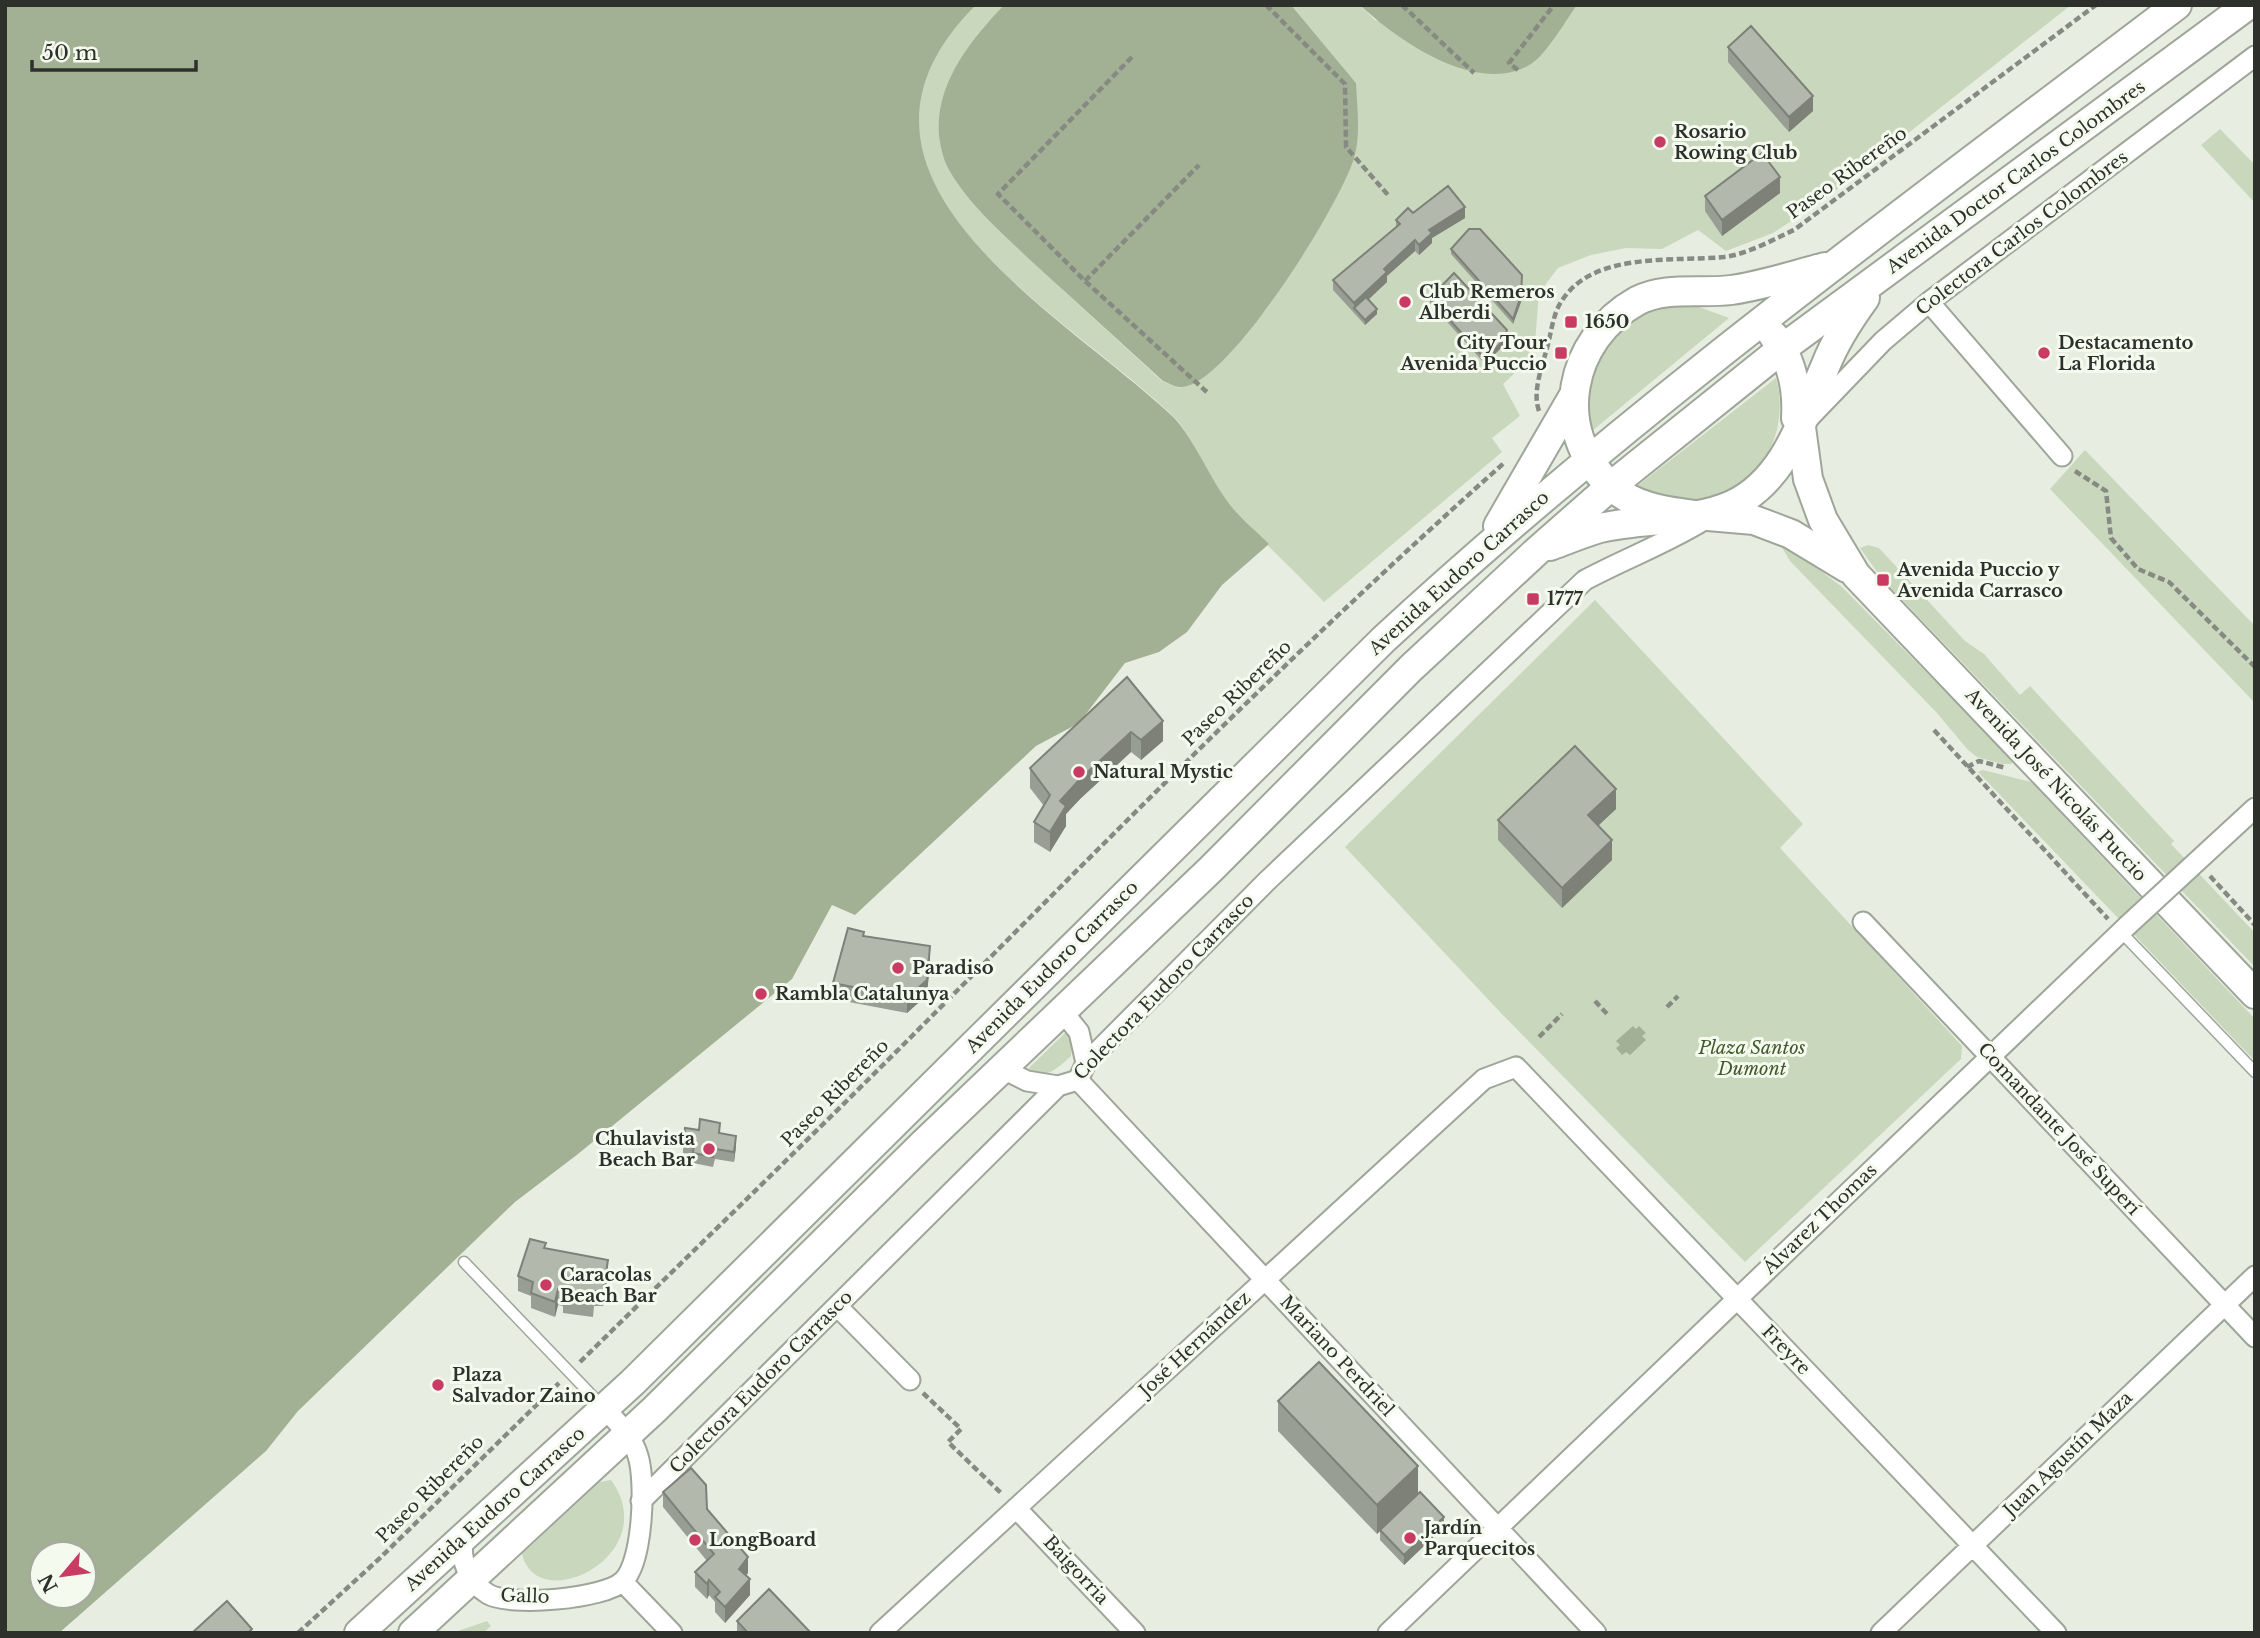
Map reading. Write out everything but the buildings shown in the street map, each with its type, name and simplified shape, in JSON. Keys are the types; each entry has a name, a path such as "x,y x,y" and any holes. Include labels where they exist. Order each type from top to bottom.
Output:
{"main road":[{"name":"Avenida Doctor Carlos Colombres","path":"1762,320 2177,5"},
{"name":"Avenida Doctor Carlos Colombres","path":"1783,348 2248,5"},
{"path":"1489,542 1574,395 1584,356 1594,338 1614,316 1640,300 1670,292 1733,290 1834,265"},
{"path":"1537,551 1600,528 1712,518 1762,485 1785,455 1799,412 1842,330 1880,278"},
{"path":"1700,292 1733,301 1762,320"},
{"name":"Avenida José Nicolás Puccio","path":"1762,320 1783,348 1793,372 1812,489 1823,520 1856,575 2255,995"},
{"name":"Avenida Eudoro Carrasco","path":"359,1633 605,1409 1384,639 1489,542 1762,320"},
{"name":"Avenida Eudoro Carrasco","path":"413,1633 629,1433 1063,1012 1412,668 1611,486 1783,348"},
{"name":"Avenida José Nicolás Puccio","path":"1574,395 1577,428 1589,459 1611,486 1649,509 1791,534 1856,575"}],"street":[{"name":"Colectora Carlos Colombres","path":"1799,412 1929,302 2255,56"},
{"path":"1929,302 2062,456"},
{"name":"Colectora Eudoro Carrasco","path":"641,1501 1058,1086 1082,1072 1267,881 1585,580 1625,558 1712,518"},
{"name":"Álvarez Thomas","path":"1388,1633 1989,1056 2255,808"},
{"name":"Comandante José Superí","path":"1863,922 2255,1337"},
{"name":"Mariano Perdriel","path":"1063,1012 1079,1032 1082,1072 1265,1280 1596,1633"},
{"name":"Freyre","path":"1516,1067 2056,1633"},
{"name":"José Hernández","path":"880,1633 1484,1079 1516,1067"},
{"path":"1003,1069 1027,1081 1058,1086"},
{"name":"Juan Agustín Maza","path":"1881,1633 2255,1276"},
{"path":"837,1306 909,1380"},
{"path":"605,1409 629,1433 639,1458 641,1501 636,1560 623,1582 672,1633"},
{"name":"Baigorria","path":"1016,1508 1135,1633"},
{"path":"463,1539 462,1551 471,1578"},
{"name":"Gallo","path":"471,1578 488,1594 504,1599 577,1597 602,1592 623,1582"}],"lane":[{"path":"2124,929 2255,1072"},
{"path":"464,1262 605,1409"}],"path":[{"path":"1266,5 1345,84 1346,148 1388,195"},
{"path":"1402,5 1474,73"},
{"path":"1518,70 1509,63 1553,5"},
{"name":"Paseo Ribereño","path":"1541,417 1536,402 1540,375 1560,302 1589,273 1662,258 1726,257 1756,248 1794,230 2096,5"},
{"path":"1132,57 998,194 1086,281 1209,394"},
{"path":"1086,281 1199,165"},
{"path":"2062,456 2079,476 2106,491 2111,538 2138,569 2169,582 2255,667"},
{"name":"Paseo Ribereño","path":"298,1633 380,1559 802,1146 1198,750 1404,551 1507,460"},
{"path":"1934,730 2124,929"},
{"path":"2194,864 2255,925"},
{"path":"1667,1007 1678,996"},
{"path":"1595,1002 1608,1015"},
{"path":"1539,1037 1562,1014"},
{"path":"909,1380 961,1429 948,1442 1016,1508"}],"green space":[{"path":"976,5 1004,5 966,52 941,106 1064,291 1162,381 1180,388 1266,310 1308,247 1354,157 1356,83 1291,5 1360,5 1375,20 1533,63 1577,5 2071,5 1822,201 1773,233 1726,251 1698,230 1662,249 1626,248 1591,255 1558,268 1539,293 1534,355 1503,384 1520,416 1492,438 1502,452 1324,602 1228,503 1187,434 1171,414 1016,284 968,235 933,182 919,126 931,67"},
{"path":"2220,129 2255,165 2255,203 2201,145"},
{"path":"1691,304 1729,318 1592,431 1587,411 1589,371 1624,321 1661,305"},
{"path":"1776,378 1780,399 1779,421 1764,461 1751,477 1734,490 1715,499 1692,502 1663,498 1636,487"},
{"path":"2085,450 2255,626 2255,703 2050,489"},
{"path":"1868,545 1879,548 1965,641 1984,654 2020,695 2030,686 2174,841 2171,844 2255,933 2255,967 1887,584 1889,581 1882,574 1880,576 1860,548"},
{"path":"1781,546 1800,555 1842,587 2013,760 2011,764 1977,757 1968,750 1937,713 1790,561"},
{"name":"Plaza Santos Dumont","path":"1595,600 1803,824 1780,848 1962,1046 1961,1059 1745,1262 1500,1012 1345,847"},
{"path":"1983,770 2031,782 2255,1019 2255,1061 1978,772"},
{"path":"1066,1032 1072,1045 1071,1056 1045,1074 1029,1068"},
{"path":"611,1480 623,1507 622,1532 611,1553 592,1569 571,1578 550,1580 532,1572 522,1554 600,1482"},
{"path":"487,1621 491,1626 483,1633 452,1633"}],"shaded area":[{"path":"5,5 976,5 931,67 919,126 934,182 968,234 1015,284 1178,422 1229,504 1269,544 1222,585 1187,632 1159,652 1125,663 1079,723 1036,746 855,915 832,905 792,979 578,1154 515,1202 298,1411 266,1451 98,1599 98,1540 28,1540 28,1610 85,1610 59,1633 5,1633"},
{"path":"1004,5 1291,5 1356,83 1357,140 1354,158 1345,181 1281,288 1255,324 1204,377 1183,387 1163,381 995,226 973,204 947,166 939,135 939,116 949,80 979,33"},
{"path":"1360,5 1577,5 1549,45 1531,64 1510,72 1488,74 1464,69 1417,48"},
{"path":"1633,1026 1636,1029 1639,1026 1646,1033 1642,1036 1646,1040 1630,1055 1626,1052 1622,1055 1616,1048 1620,1045 1616,1041"}],"place":[{"name":"Rosario Rowing Club","path":"1660,142"},
{"name":"Club Remeros Alberdi","path":"1405,302"},
{"name":"1650","path":"1571,322"},
{"name":"City Tour Avenida Puccio","path":"1561,353"},
{"name":"Destacamento La Florida","path":"2044,353"},
{"name":"Avenida Puccio y Avenida Carrasco","path":"1883,580"},
{"name":"1777","path":"1533,599"},
{"name":"Natural Mystic","path":"1079,772"},
{"name":"Paradiso","path":"898,968"},
{"name":"Rambla Catalunya","path":"761,994"},
{"name":"Chulavista Beach Bar","path":"709,1149"},
{"name":"Caracolas Beach Bar","path":"546,1285"},
{"name":"Plaza Salvador Zaino","path":"438,1385"},
{"name":"Jardín Parquecitos","path":"1410,1538"},
{"name":"LongBoard","path":"695,1540"}]}
